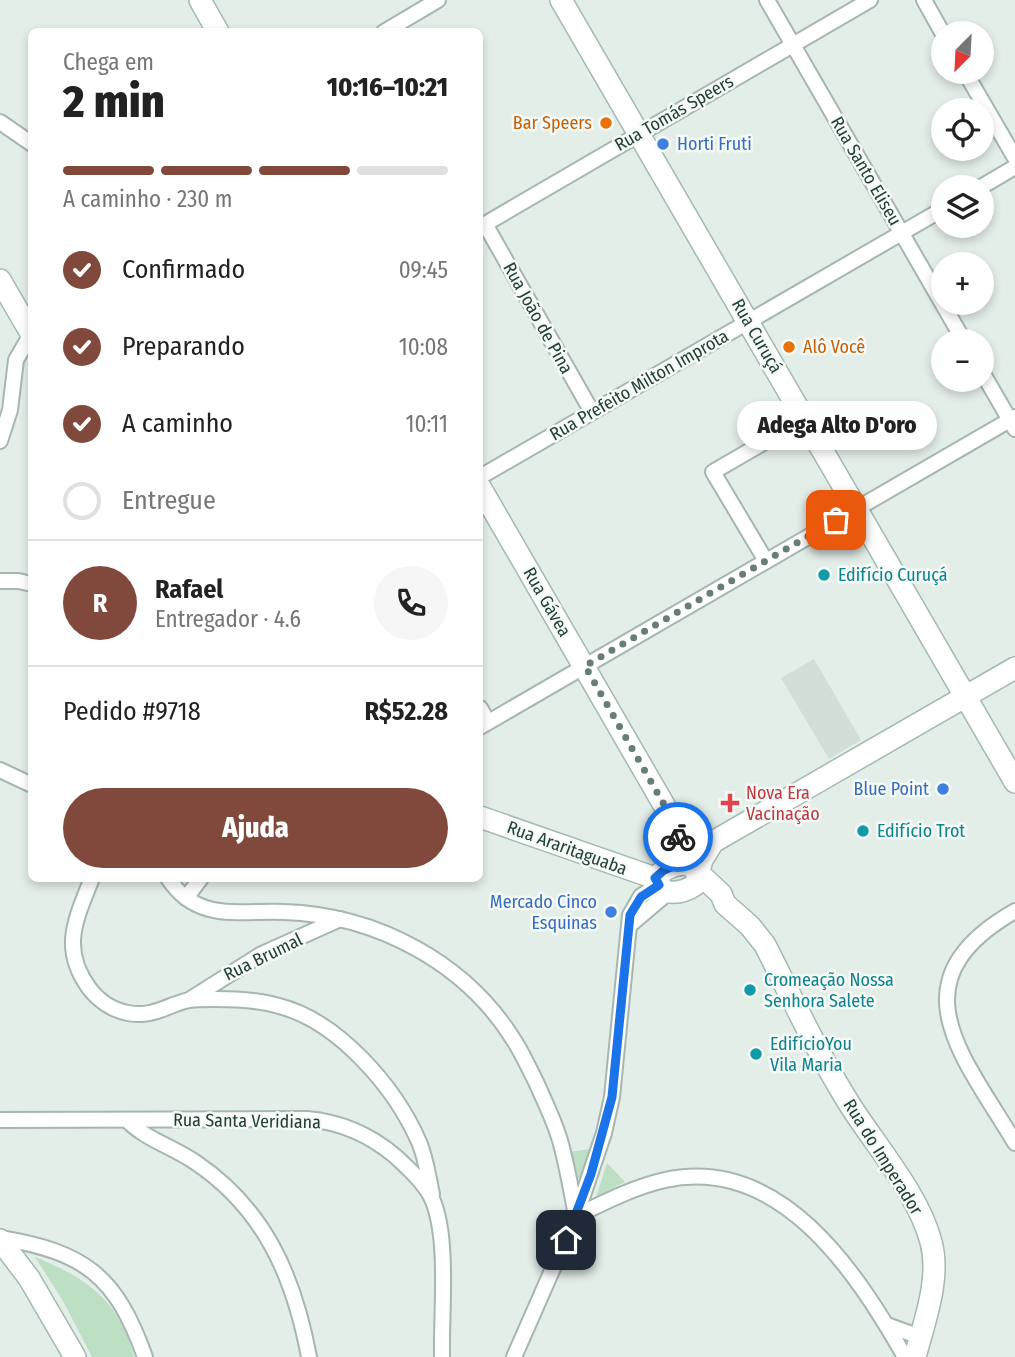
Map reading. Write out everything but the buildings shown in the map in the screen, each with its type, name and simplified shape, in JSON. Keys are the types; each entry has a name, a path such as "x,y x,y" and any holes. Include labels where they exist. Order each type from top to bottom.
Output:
{"street":[{"path":"200,0 216,28"},
{"path":"391,28 438,0"},
{"name":"Rua Curuçá","path":"561,0 1015,782"},
{"name":"Rua Santo Eliseu","path":"767,0 957,329"},
{"name":"Rua Tomás Speers","path":"483,224 870,0"},
{"path":"924,0 936,21"},
{"path":"972,84 1015,158"},
{"path":"0,122 28,141"},
{"path":"994,179 1015,167"},
{"name":"Rua Prefeito Milton Improta","path":"483,475 931,216"},
{"name":"Rua João de Pina","path":"483,227 592,412"},
{"path":"0,280 28,330"},
{"path":"0,441 10,410 16,360 28,340"},
{"path":"484,725 856,509 1013,422 994,391"},
{"path":"766,561 713,472 804,419"},
{"name":"Rua Gávea","path":"483,492 679,831"},
{"path":"0,581 28,583"},
{"path":"514,1357 576,1216 604,1133 612,1097 630,915 635,905 641,897 673,881 705,854 713,842 1015,668"},
{"path":"0,770 28,783"},
{"name":"Rua Araritaguaba","path":"483,818 673,881"},
{"path":"673,881 679,831 697,843 713,842"},
{"name":"Rua do Imperador","path":"673,881 721,894 726,904 750,926 765,945 834,1078 912,1198 932,1243 934,1262 932,1289 917,1347"},
{"path":"90,882 77,915 72,948 75,963 101,1001 128,1014 161,1012 188,1000 215,999 278,1005 299,1013 345,1043 367,1064 408,1119 426,1161 433,1199"},
{"path":"172,882 186,898 213,911 283,912 357,922 399,939 469,984 515,1041 551,1116 562,1148 576,1216"},
{"path":"186,898 198,882"},
{"path":"1015,911 983,931 967,946 955,964 946,996 948,1020 954,1040 1015,1143"},
{"name":"Rua Brumal","path":"188,1000 260,955 340,919"},
{"name":"Rua Santa Veridiana","path":"0,1120 307,1119 339,1124 382,1145 411,1171 433,1199 441,1252 442,1357"},
{"path":"127,1120 136,1130 196,1163 221,1181 246,1208 268,1237 286,1272 298,1307 307,1355"},
{"path":"576,1216 629,1191 665,1180 694,1176 722,1178 752,1186 779,1201 812,1228 838,1257 887,1325 905,1357"},
{"path":"0,1239 29,1278 75,1357"},
{"path":"0,1239 32,1244 64,1254 94,1272 109,1286 122,1306 135,1328 145,1357"},
{"path":"887,1325 917,1347"}],"shaded area":[{"path":"814,659 861,740 829,759 781,678"}],"green space":[{"path":"590,1149 580,1183 570,1152"},
{"path":"607,1163 625,1182 596,1197"},
{"path":"35,1257 70,1273 110,1306 128,1337 134,1357 92,1357 63,1301"}],"way so far":[{"path":"678,837 678,829 585,666 836,520"}],"place":[{"name":"Bar Speers","path":"606,123"},
{"name":"Horti Fruti","path":"663,144"},
{"name":"Alô Você","path":"789,347"},
{"name":"Adega Alto D'oro","path":"836,520"},
{"name":"Edifício Curuçá","path":"824,575"},
{"name":"Blue Point","path":"943,789"},
{"name":"Nova Era Vacinação","path":"730,803"},
{"name":"Edifício Trot","path":"863,831"},
{"name":"Mercado Cinco Esquinas","path":"611,912"},
{"name":"Cromeação Nossa Senhora Salete","path":"750,990"},
{"name":"EdifícioYou Vila Maria","path":"756,1054"}],"route":[{"path":"566,1240 591,1174 612,1097 630,915 641,897 659,885 655,878 671,867 677,852 678,837"}]}
